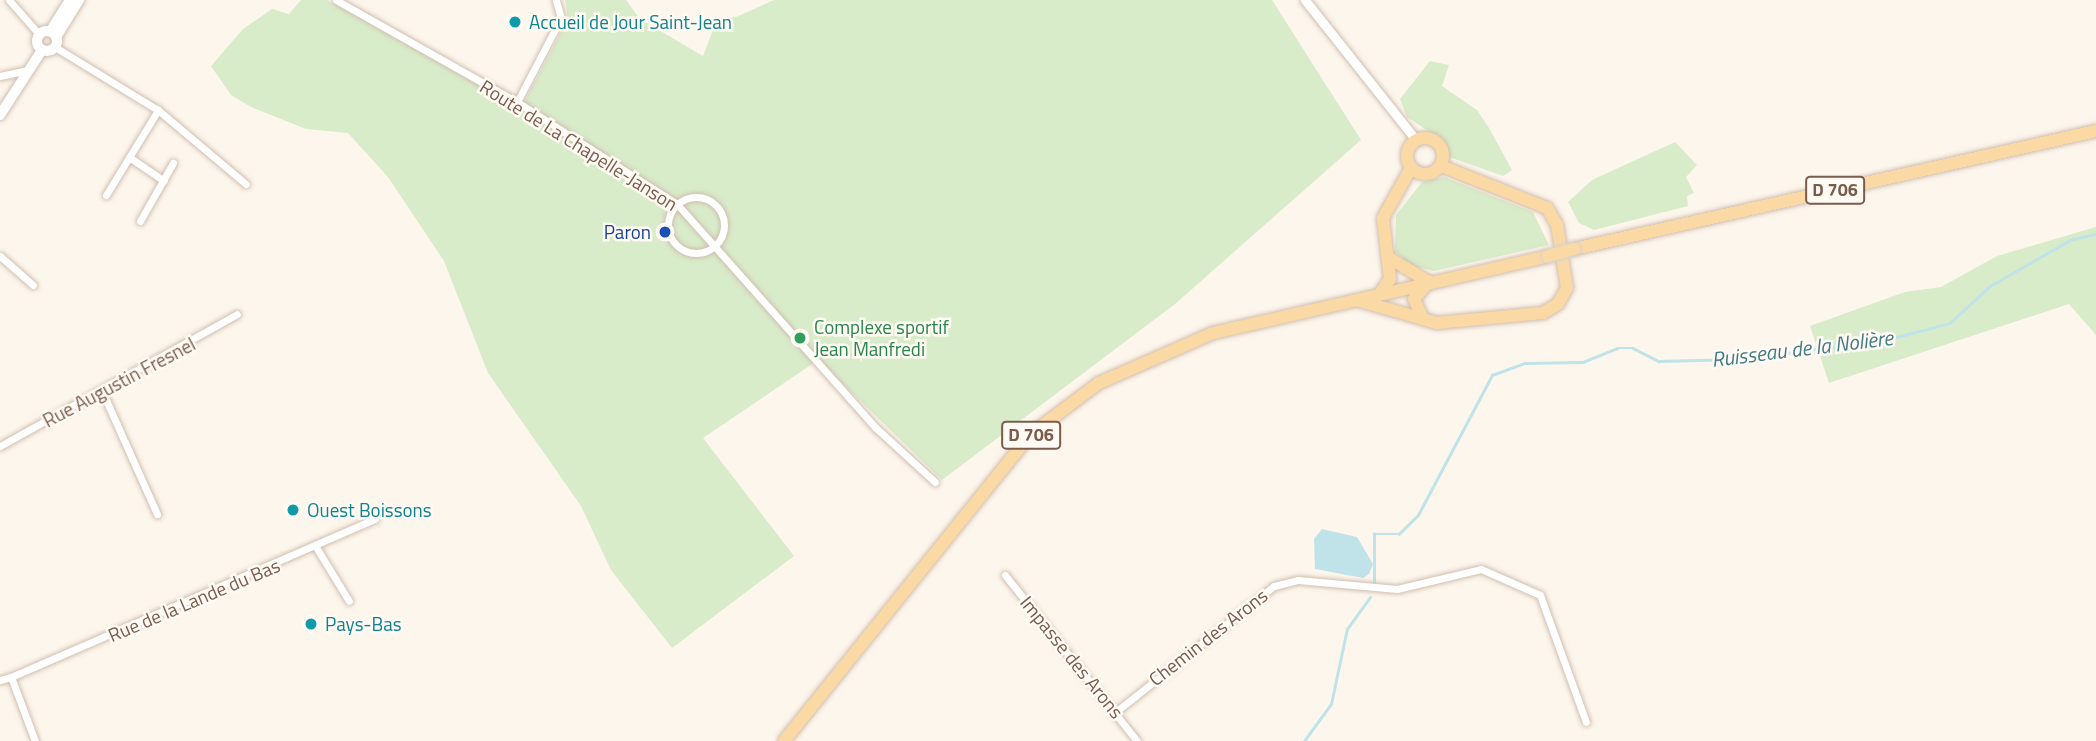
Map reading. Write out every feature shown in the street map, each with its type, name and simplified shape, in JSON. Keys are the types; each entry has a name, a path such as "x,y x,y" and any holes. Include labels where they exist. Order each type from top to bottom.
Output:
{"main road":[{"path":"50,38 70,0"},
{"path":"0,114 50,38 79,0"},
{"name":"D 706","path":"784,741 811,713 997,474 1065,406 1169,347 1381,292 2096,131"},
{"path":"1416,141 1438,143 1441,166 1427,175 1411,168 1407,157 1416,141"},
{"path":"1353,300 1381,303 1423,320 1543,313 1567,288 1557,225 1547,208 1441,166"},
{"path":"1381,292 1390,279 1383,218 1411,168"},
{"path":"1388,257 1429,282 1414,299 1423,320"},
{"name":"D 706","path":"795,741 811,713"}],"street":[{"path":"9,0 50,38 158,110 246,184"},
{"name":"Route de La Chapelle-Janson","path":"336,0 517,102 677,204 876,428 935,482"},
{"path":"517,102 561,18 556,0"},
{"path":"1305,0 1416,141"},
{"path":"0,76 29,70"},
{"path":"106,195 158,110"},
{"path":"129,157 164,181"},
{"path":"140,220 173,163"},
{"path":"705,199 719,211 723,229 714,246 690,253 675,244 668,228 677,204 705,199"},
{"path":"0,256 33,285"},
{"name":"Rue Augustin Fresnel","path":"0,446 237,314"},
{"path":"102,391 157,514"},
{"name":"Rue de la Lande du Bas","path":"0,680 316,547 374,519"},
{"path":"316,547 349,601"},
{"name":"Chemin des Arons","path":"1118,710 1274,586 1298,580 1397,589 1481,569 1540,595 1586,722"},
{"name":"Impasse des Arons","path":"1004,575 1118,710 1137,741"},
{"path":"11,677 35,741"}],"green space":[{"name":"Complexe sportif Jean Manfredi","path":"301,0 327,0 521,108 568,19 565,0 626,0 640,19 703,56 718,17 736,17 774,0 1272,0 1361,140 1175,304 942,480 818,360 703,438 794,556 672,648 611,570 581,506 488,373 444,261 388,177 348,133 306,129 251,107 231,95 211,66 243,29 272,9 289,14"},
{"path":"1430,61 1449,65 1442,86 1477,110 1512,170 1503,176 1449,157 1439,138 1407,117 1400,99"},
{"path":"1675,142 1697,165 1686,177 1694,193 1687,196 1688,206 1594,230 1579,223 1568,202 1592,180"},
{"path":"1444,177 1533,212 1549,245 1434,271 1409,265 1395,251 1396,215 1422,182"},
{"path":"2096,227 2096,335 2069,304 1829,383 1810,326 1905,292 1941,287 1997,256"}],"water":[{"path":"1322,529 1357,537 1373,564 1369,574 1363,578 1315,569 1314,539"}],"waterway":[{"name":"Ruisseau de la Nolière","path":"1374,582 1374,534 1399,534 1418,515 1492,375 1525,363 1583,362 1617,348 1633,348 1659,361 1739,359 1885,340 1950,323 1990,286 2070,240 2096,234"},
{"name":"Ruisseau de la Nolière","path":"1304,741 1331,704 1347,629 1370,597"}],"place":[{"name":"Accueil de Jour Saint-Jean","path":"515,22"},
{"name":"Paron","path":"665,232"},
{"name":"Complexe sportif Jean Manfredi","path":"800,338"},
{"name":"Ouest Boissons","path":"293,510"},
{"name":"Pays-Bas","path":"311,624"}]}
